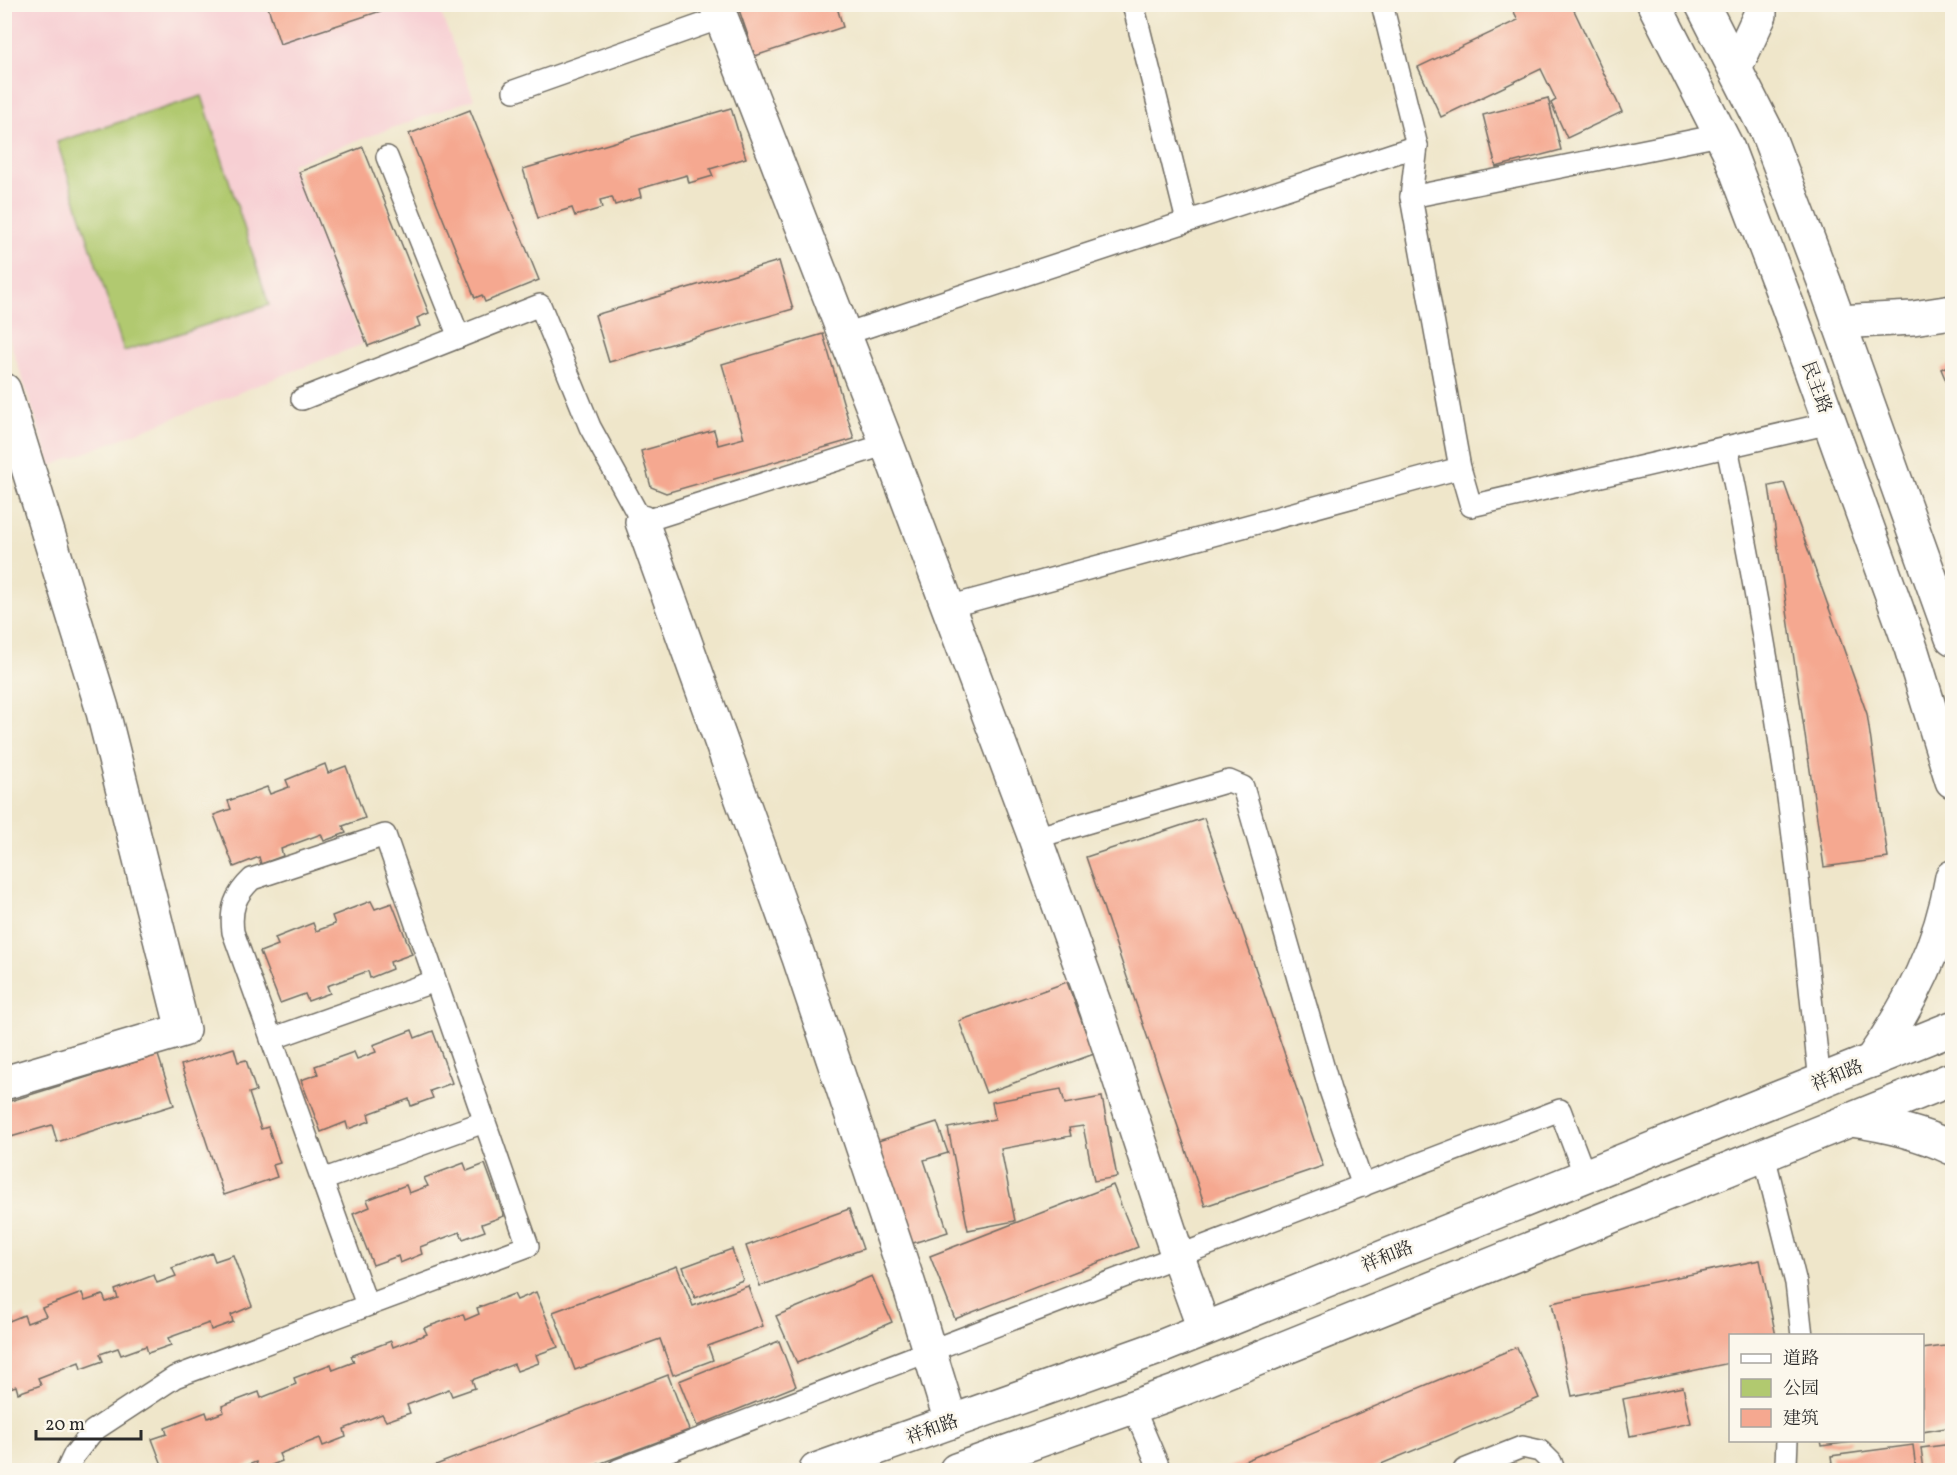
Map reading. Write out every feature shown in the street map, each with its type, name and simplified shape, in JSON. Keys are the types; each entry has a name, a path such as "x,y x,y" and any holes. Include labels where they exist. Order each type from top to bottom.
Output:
{"main road":[{"name":"民主路","path":"1654,4 1728,149 1779,282 1911,648 1953,781"},
{"path":"1702,4 1767,132 1953,638"},
{"path":"1735,69 1760,15 1760,4"},
{"path":"719,11 888,444 1035,838 1097,1011 1204,1329"},
{"path":"1838,322 1913,318 1953,312"},
{"path":"4,390 102,708 183,1030 4,1083"},
{"path":"642,522 800,958 909,1285 951,1422"},
{"path":"1871,1061 1898,1021 1928,961 1941,925 1953,877"},
{"name":"祥和路","path":"816,1470 1158,1348 1953,1028"},
{"path":"956,1470 1174,1392 1953,1079"},
{"path":"1851,1120 1913,1132 1953,1148"}],"lane":[{"path":"1133,4 1187,221"},
{"path":"1382,4 1417,146 1411,197 1460,468 1471,506 1830,423"},
{"path":"514,91 719,11"},
{"path":"1411,197 1720,135"},
{"path":"844,334 1417,146"},
{"path":"387,158 459,337"},
{"path":"302,399 540,305 590,427 642,522 888,444"},
{"path":"1727,447 1750,559 1778,728 1820,1082"},
{"path":"948,607 1460,468"},
{"path":"1035,838 1228,781 1243,787 1330,1090 1363,1185"},
{"path":"67,1470 74,1455 93,1431 175,1377 528,1246 385,835 252,879 236,896 231,920 233,932 271,1040 367,1305"},
{"path":"271,1040 435,981"},
{"path":"618,1470 1560,1110 1585,1176"},
{"path":"322,1180 484,1122"},
{"path":"1764,1155 1796,1283 1802,1334"},
{"path":"1133,1407 1160,1470"},
{"path":"1787,1442 1788,1470"},
{"path":"1464,1470 1522,1447 1540,1451 1551,1462 1554,1470"}],"shaded area":[{"path":"4,5 438,5 474,99 291,164 363,344 51,466 5,326"}],"green space":[{"path":"202,96 269,305 124,351 57,142"}],"building":[{"path":"267,4 399,4 399,5 280,44"},
{"path":"737,4 836,4 843,27 755,56"},
{"path":"1510,4 1571,4 1622,112 1567,138 1551,103 1556,100 1541,69 1441,117 1418,67 1518,20"},
{"path":"1548,98 1561,150 1496,167 1483,115"},
{"path":"731,108 746,158 710,169 713,176 689,183 687,175 639,189 641,197 615,205 612,197 600,200 602,208 575,216 572,208 538,218 523,169"},
{"path":"470,110 539,280 485,302 482,295 475,298 409,134"},
{"path":"363,147 429,313 417,318 420,326 368,346 299,172"},
{"path":"779,261 793,309 609,362 595,315"},
{"path":"823,334 854,439 666,493 651,487 641,451 714,430 718,445 744,438 722,364"},
{"path":"1952,364 1952,395 1941,369"},
{"path":"1784,483 1867,714 1888,858 1824,867 1769,486"},
{"path":"325,764 328,773 346,766 365,818 343,826 346,833 324,841 321,834 281,849 283,856 261,864 259,857 234,867 214,815 231,809 228,801 267,787 270,794 289,787 286,780"},
{"path":"1204,818 1323,1166 1205,1206 1086,857"},
{"path":"371,901 375,909 392,903 412,954 390,962 392,969 370,978 368,971 327,986 330,993 308,1001 305,994 280,1003 260,952 278,945 275,938 313,923 316,931 335,924 332,916"},
{"path":"1067,982 1094,1054 986,1093 959,1021"},
{"path":"412,1030 415,1038 433,1031 452,1083 430,1091 433,1098 411,1106 409,1099 368,1114 370,1121 348,1129 346,1122 321,1132 301,1080 318,1074 315,1066 354,1052 357,1059 376,1052 373,1045"},
{"path":"234,1048 238,1062 246,1060 256,1091 249,1093 261,1129 268,1127 280,1163 273,1165 277,1177 224,1195 181,1065"},
{"path":"158,1055 174,1105 57,1142 52,1125 4,1139 4,1103"},
{"path":"1061,1089 1065,1104 1102,1097 1117,1177 1094,1181 1083,1126 1069,1128 1071,1136 1001,1149 1015,1221 968,1230 948,1128 995,1119 992,1102"},
{"path":"937,1122 948,1153 924,1160 948,1232 907,1245 872,1143"},
{"path":"464,1163 467,1171 485,1164 504,1216 482,1224 485,1231 463,1239 460,1232 420,1247 422,1254 400,1263 398,1256 373,1265 353,1214 370,1207 367,1200 406,1185 409,1193 428,1186 424,1178"},
{"path":"1113,1185 1138,1247 955,1319 930,1256"},
{"path":"849,1209 863,1249 760,1286 746,1246"},
{"path":"732,1249 743,1280 695,1298 683,1267"},
{"path":"212,1253 215,1261 233,1255 252,1306 231,1315 233,1322 211,1330 209,1323 168,1338 171,1345 148,1353 146,1346 121,1355 118,1348 100,1354 103,1361 81,1369 79,1362 38,1378 41,1385 18,1393 16,1386 4,1390 4,1323 24,1315 27,1323 46,1316 42,1308 82,1293 85,1301 103,1295 106,1302 118,1298 115,1290 154,1275 157,1283 176,1276 172,1268"},
{"path":"1760,1260 1776,1334 1729,1334 1729,1363 1572,1396 1552,1303"},
{"path":"677,1266 693,1306 748,1286 763,1326 708,1346 713,1360 673,1375 660,1339 575,1370 553,1312"},
{"path":"872,1276 892,1322 797,1363 776,1316"},
{"path":"536,1292 558,1347 536,1355 539,1363 517,1371 514,1364 472,1380 475,1388 452,1396 449,1389 407,1405 410,1413 386,1421 382,1414 344,1429 346,1437 323,1446 320,1438 279,1454 282,1461 259,1470 256,1462 235,1470 164,1470 152,1439 167,1434 165,1428 206,1412 208,1418 224,1412 222,1406 259,1392 261,1398 296,1384 294,1378 331,1364 333,1370 354,1362 351,1356 391,1341 393,1347 427,1334 424,1328 463,1314 465,1320 479,1314 477,1308 514,1294 517,1300"},
{"path":"779,1341 796,1386 697,1426 679,1381"},
{"path":"1952,1345 1952,1427 1924,1432 1924,1349"},
{"path":"1517,1347 1539,1398 1367,1470 1223,1470"},
{"path":"668,1375 689,1430 596,1465 589,1468 590,1470 423,1470"},
{"path":"1683,1387 1691,1423 1630,1436 1623,1399"},
{"path":"1821,1442 1851,1442 1822,1446"},
{"path":"1952,1444 1952,1470 1924,1470 1921,1448"},
{"path":"1913,1445 1916,1470 1833,1470 1831,1456"}]}
